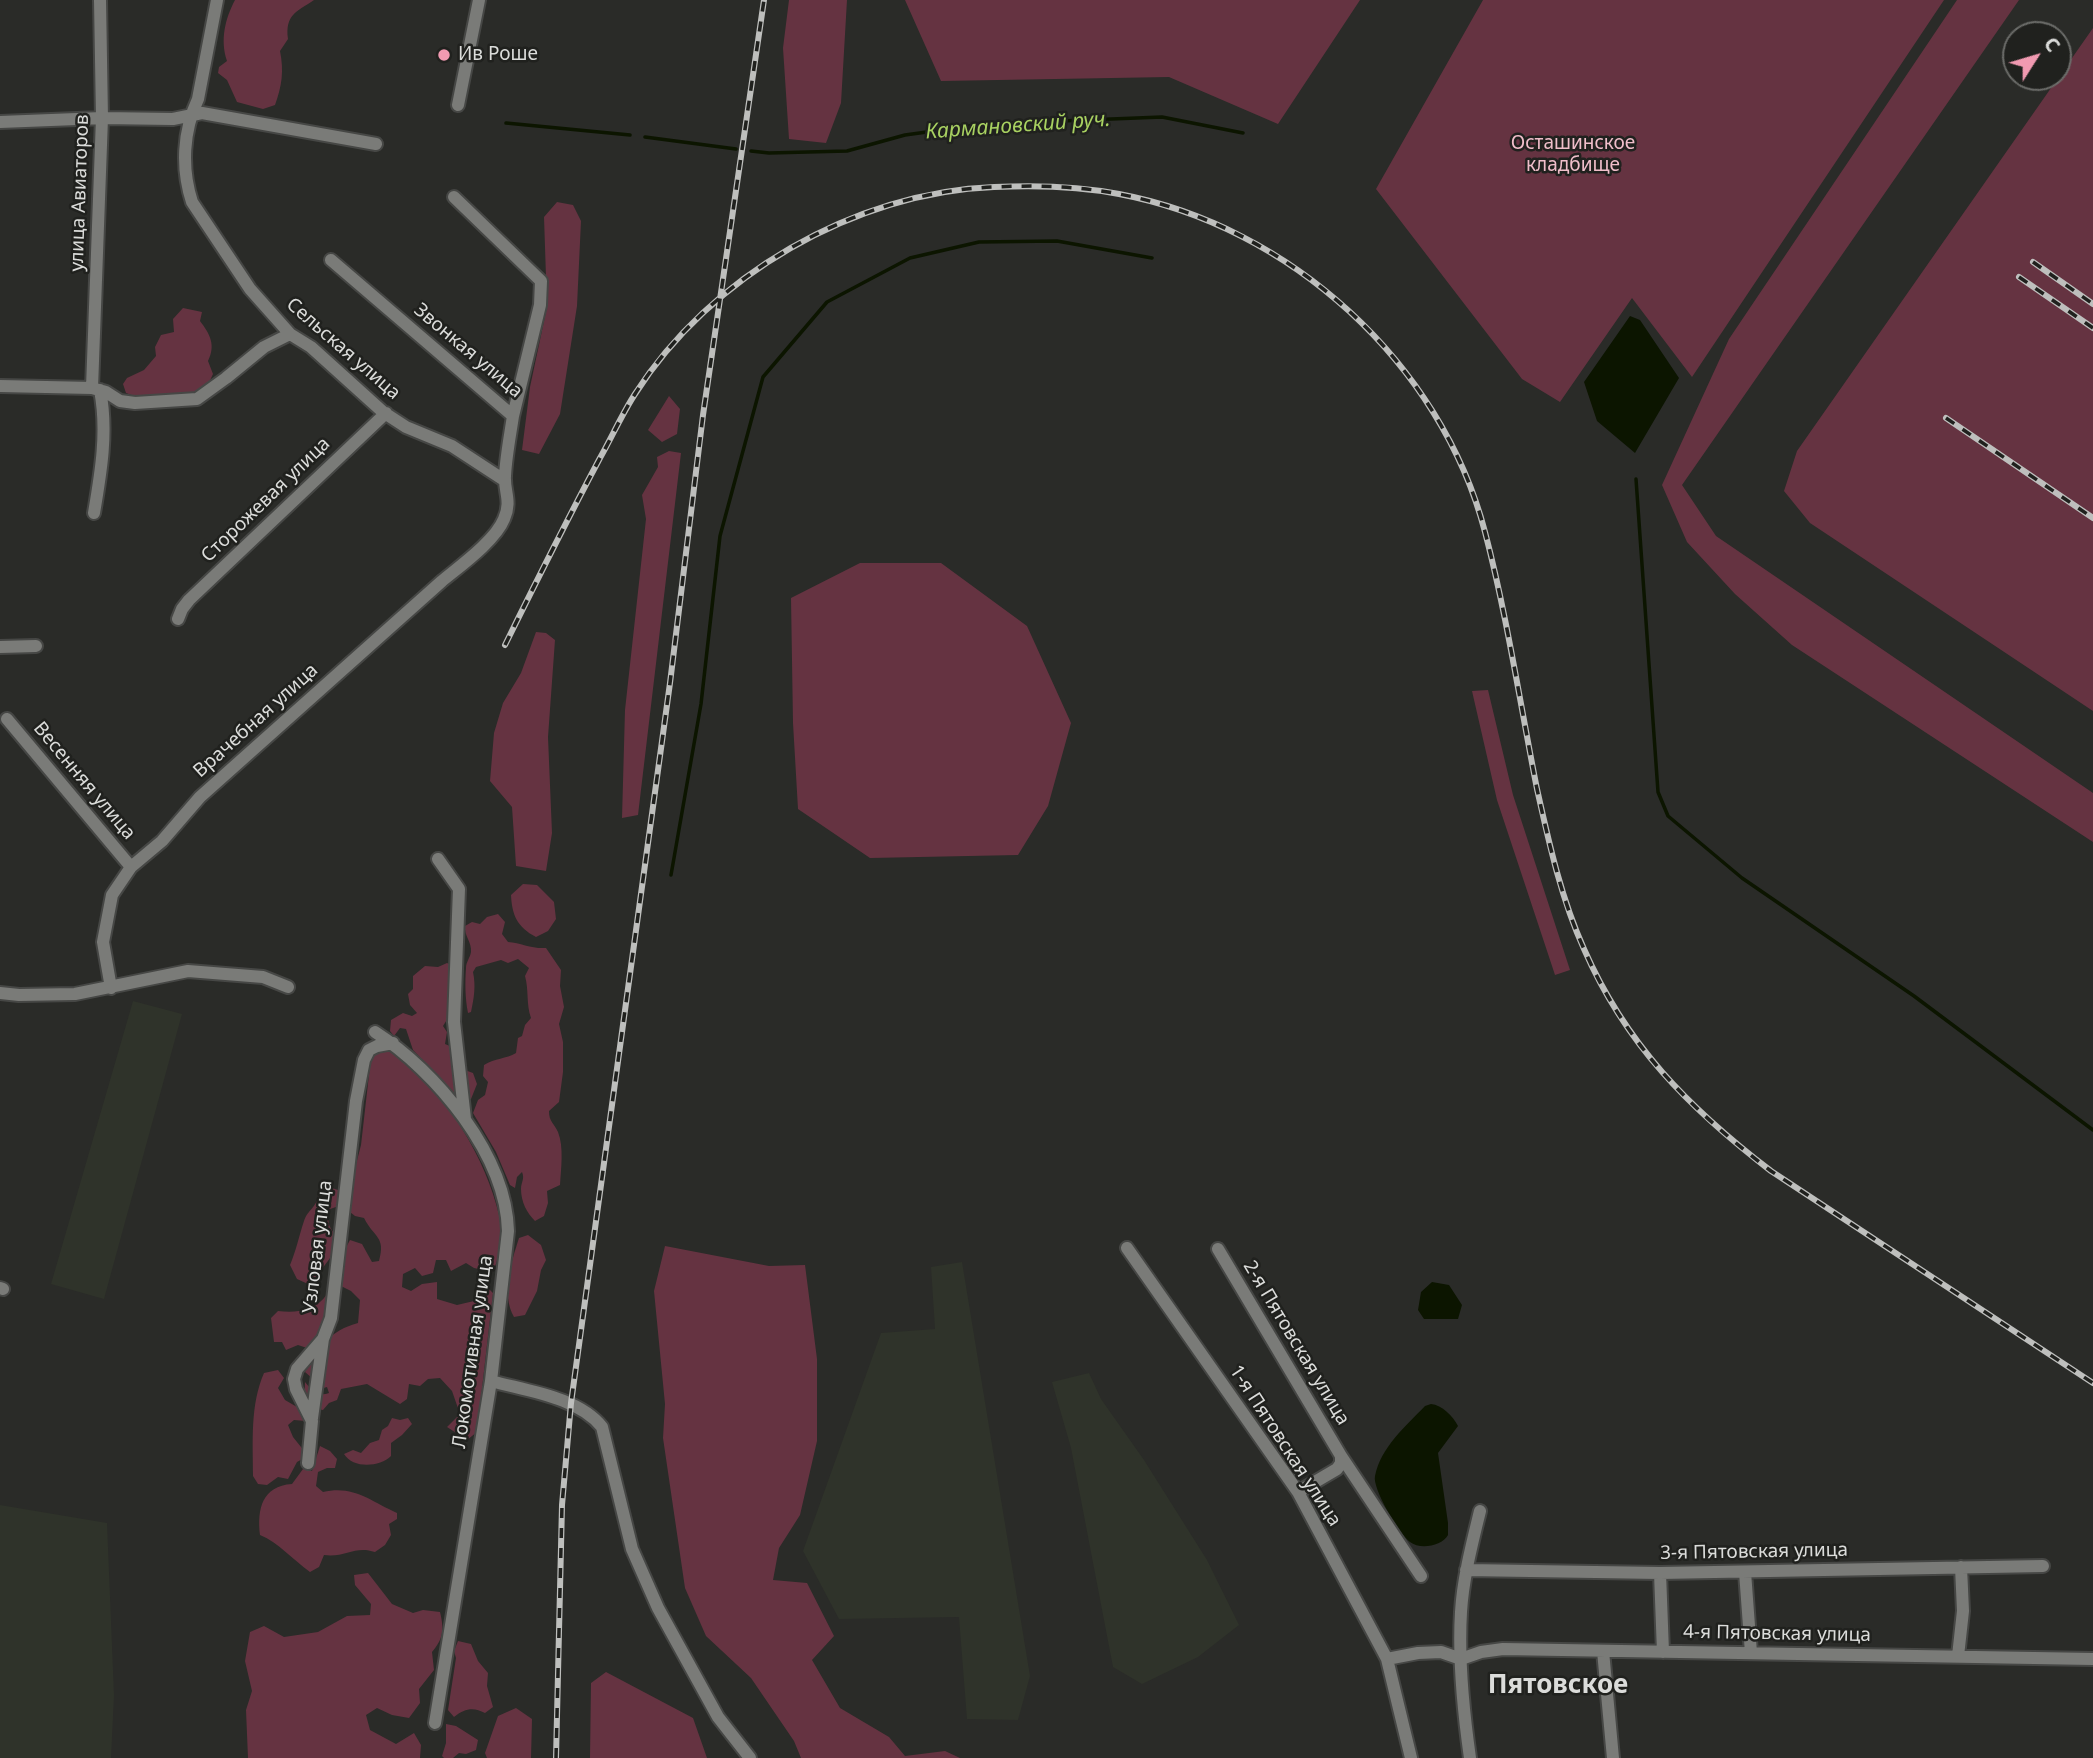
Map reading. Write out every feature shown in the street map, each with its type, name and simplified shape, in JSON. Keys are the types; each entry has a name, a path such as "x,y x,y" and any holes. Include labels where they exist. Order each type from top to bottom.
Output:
{"street":[{"name":"улица Авиаторов","path":"94,513 101,471 104,418 96,389 102,118 100,0"},
{"name":"Сельская улица","path":"217,0 198,99 191,114 185,142 187,186 192,202 250,289 290,334 311,347 386,413 406,427 452,446 504,480"},
{"path":"458,105 480,0"},
{"path":"0,122 102,118 173,120 202,113 376,144"},
{"name":"Звонкая улица","path":"331,260 513,416 540,305 541,281 454,197"},
{"path":"0,386 96,389 120,401 148,403 197,399 264,347 290,334"},
{"name":"Сторожевая улица","path":"178,619 189,600 386,413"},
{"path":"504,480 513,416"},
{"name":"Врачебная улица","path":"111,988 103,942 113,895 131,867 162,841 200,797 432,589 478,552 503,522 508,500 504,480"},
{"path":"0,647 36,646"},
{"name":"Весенняя улица","path":"7,719 131,867"},
{"path":"438,859 459,889 454,1022 465,1119"},
{"path":"0,993 75,994 188,971 262,977 288,987"},
{"name":"Локомотивная улица","path":"375,1032 393,1043 426,1073 465,1119 487,1157 508,1212 491,1381 435,1723"},
{"name":"Узловая улица","path":"312,1421 296,1389 294,1378 298,1369 323,1339 331,1318 356,1101 364,1060 369,1050 393,1043"},
{"name":"1-я Пятовская улица","path":"1127,1248 1298,1492 1387,1659 1411,1758"},
{"name":"2-я Пятовская улица","path":"1218,1249 1341,1456 1421,1576"},
{"path":"308,1463 323,1339"},
{"path":"491,1381 571,1404 594,1418 602,1427 632,1549 648,1585 718,1717 750,1758"},
{"name":"2-я Пятовская улица","path":"1298,1492 1337,1469 1341,1456"},
{"path":"1470,1758 1461,1699 1461,1611 1466,1570 1480,1511"},
{"name":"3-я Пятовская улица","path":"1466,1570 1660,1573 2043,1566"},
{"path":"1958,1656 1963,1611 1961,1567"},
{"path":"1745,1572 1751,1653"},
{"path":"1660,1573 1663,1652"},
{"name":"4-я Пятовская улица","path":"1461,1659 1481,1652 1503,1649 2093,1659"},
{"path":"1603,1651 1613,1758"},
{"path":"1387,1659 1441,1652 1461,1659"}],"shaded area":[{"path":"1630,316 1640,320 1679,378 1635,453 1597,421 1584,382"},
{"path":"133,1001 182,1014 104,1299 51,1284"},
{"path":"962,1262 1030,1676 1018,1720 967,1719 959,1617 839,1619 803,1551 881,1333 935,1329 931,1267"},
{"path":"1432,1282 1449,1285 1462,1305 1458,1319 1424,1319 1418,1310 1421,1292"},
{"path":"1089,1373 1101,1399 1144,1460 1207,1560 1239,1625 1198,1657 1142,1684 1113,1667 1071,1448 1052,1382"},
{"path":"1431,1404 1447,1412 1458,1426 1438,1453 1448,1535 1436,1544 1419,1546 1405,1537 1387,1511 1375,1476 1383,1456 1395,1438 1425,1406"},
{"path":"0,1505 107,1523 114,1695 111,1758 0,1758"}],"green space":[{"path":"235,0 314,0 290,19 288,39 280,51 281,85 275,105 263,109 237,102 227,80 218,73 219,67 227,61 225,30"},
{"path":"789,0 847,0 841,103 826,143 789,139 783,48"},
{"path":"905,0 1360,0 1278,124 1169,77 941,81"},
{"name":"Осташинское кладбище","path":"1483,0 1944,0 1692,377 1632,298 1560,402 1522,379 1376,189"},
{"path":"1957,0 2019,0 1682,485 1716,536 2093,793 2093,842 1792,645 1735,594 1687,542 1662,485 1729,339"},
{"path":"2093,28 2093,711 1810,523 1784,491 1797,451 2049,91 2072,91 2072,58"},
{"path":"557,202 573,205 581,221 577,306 560,414 539,454 522,450 530,387 547,307 544,217"},
{"path":"183,308 202,312 200,321 211,340 212,350 208,361 213,374 207,387 195,394 137,397 126,393 123,384 127,378 144,370 156,356 155,347 161,335 174,332 173,319"},
{"path":"669,396 680,409 677,434 662,442 648,430"},
{"path":"669,451 681,453 638,815 622,818 625,710 646,519 642,495 658,467 657,457"},
{"path":"860,563 941,563 1027,626 1071,723 1048,806 1018,855 870,858 798,809 793,723 791,598"},
{"path":"536,632 546,633 555,640 548,737 552,833 546,871 516,866 512,807 490,781 494,733 503,703 521,673"},
{"path":"1488,690 1513,795 1570,970 1555,975 1497,800 1472,691"},
{"path":"523,884 537,885 554,902 556,919 548,931 536,937 520,925 513,909 511,895"},
{"path":"498,914 505,922 502,934 508,942 546,948 561,970 560,986 564,1007 559,1024 563,1042 563,1072 559,1102 549,1111 561,1144 560,1185 547,1191 548,1203 544,1216 535,1221 522,1198 522,1172 517,1177 515,1188 510,1185 496,1152 473,1113 478,1100 485,1095 488,1082 483,1076 484,1065 516,1053 518,1038 522,1036 525,1025 531,1018 525,976 529,968 518,959 508,963 501,960 476,967 473,972 473,1002 471,1012 468,1013 466,966 471,948 465,926 472,922 480,924 487,917"},
{"path":"447,963 454,966 453,1010 443,1026 447,1032 445,1044 457,1049 462,1069 473,1073 477,1084 471,1099 463,1102 413,1050 406,1029 400,1028 394,1036 390,1031 391,1020 403,1013 412,1016 417,1013 410,1005 408,994 413,989 413,976 425,966 438,967"},
{"path":"377,1051 388,1051 396,1056 434,1090 449,1109 485,1172 499,1215 500,1245 492,1272 474,1268 466,1263 451,1271 446,1260 436,1260 433,1273 422,1276 415,1268 403,1274 402,1287 411,1291 422,1284 437,1282 437,1299 457,1305 474,1301 481,1289 488,1288 493,1293 477,1432 467,1440 447,1427 460,1414 452,1391 440,1378 428,1379 420,1386 409,1384 407,1399 400,1404 367,1384 341,1389 337,1400 329,1403 323,1410 313,1408 306,1421 294,1420 288,1425 293,1437 305,1452 304,1458 297,1462 288,1479 278,1477 267,1485 258,1484 253,1476 253,1423 256,1398 264,1373 278,1370 284,1378 278,1388 285,1400 297,1407 304,1405 305,1382 315,1392 329,1393 327,1387 320,1389 305,1372 314,1355 332,1335 358,1323 360,1300 339,1285 343,1253 350,1240 362,1244 372,1262 379,1261 381,1247 378,1238 364,1218 350,1212 371,1057"},
{"path":"332,1188 342,1189 342,1202 330,1209 329,1216 336,1238 335,1248 318,1279 308,1284 297,1279 290,1265 306,1217 320,1192"},
{"path":"528,1235 541,1245 546,1260 537,1291 525,1315 514,1317 508,1298 509,1278 519,1238"},
{"path":"665,1246 769,1266 805,1265 817,1359 817,1441 800,1515 779,1548 773,1580 807,1583 834,1636 812,1660 840,1708 889,1737 905,1756 945,1751 960,1758 801,1758 794,1741 751,1678 706,1636 685,1588 663,1438 665,1404 654,1291"},
{"path":"327,1294 330,1296 324,1320 310,1349 298,1345 286,1350 282,1342 274,1342 271,1318 278,1311 306,1310 323,1300"},
{"path":"392,1418 408,1418 412,1424 391,1443 391,1456 367,1465 348,1459 344,1454 353,1450 361,1453 370,1443 379,1440 382,1430"},
{"path":"320,1446 330,1451 337,1459 335,1468 318,1472 316,1486 323,1492 334,1490 362,1495 397,1513 397,1519 389,1524 391,1535 385,1545 375,1552 362,1550 324,1555 319,1567 310,1572 260,1535 260,1516 268,1494 274,1489 292,1484 303,1469 312,1471"},
{"path":"368,1573 392,1604 413,1613 423,1610 440,1612 442,1633 432,1652 434,1670 419,1689 420,1703 409,1718 392,1715 377,1708 366,1715 370,1730 396,1744 414,1733 421,1745 420,1758 248,1758 246,1710 252,1691 245,1661 250,1632 264,1626 284,1637 318,1632 347,1616 370,1615 371,1604 355,1585 354,1575"},
{"path":"458,1641 471,1644 478,1661 488,1673 487,1686 493,1707 485,1713 470,1709 454,1717 448,1710 456,1658 454,1651"},
{"path":"606,1672 693,1718 707,1758 590,1758 591,1683"},
{"path":"516,1708 532,1719 531,1758 487,1758 485,1753 498,1716"},
{"path":"446,1724 456,1726 478,1740 476,1750 466,1754 459,1753 453,1758 444,1758 442,1756 446,1743"}],"waterway":[{"name":"Кармановский руч.","path":"751,151 847,151 905,135 985,124 1162,117 1243,133"},
{"name":"Кармановский руч.","path":"506,123 630,135"},
{"name":"Кармановский руч.","path":"645,137 736,149"},
{"path":"671,875 701,704 720,536 763,377 827,302 910,258 979,242 1057,241 1152,258"},
{"path":"1636,479 1658,792 1668,816 1742,878 1914,996 2093,1130"}],"railway":[{"path":"556,1758 562,1505 571,1403 670,683 703,415 764,0"},
{"path":"505,645 635,394 666,351 703,313 745,278 790,248 839,224 890,205 942,192 1010,186 1073,188 1119,194 1182,211 1242,237 1298,270 1350,312 1395,359 1433,412 1464,470 1493,564 1537,789 1562,890 1576,930 1601,984 1640,1045 1687,1098 1771,1171 2093,1383"},
{"path":"2033,262 2093,304"},
{"path":"2019,277 2093,328"},
{"path":"1946,418 2093,518"}],"place":[{"name":"Ив Роше","path":"444,55"}],"district":[{"name":"Пятовское","path":"1558,1686"}]}
